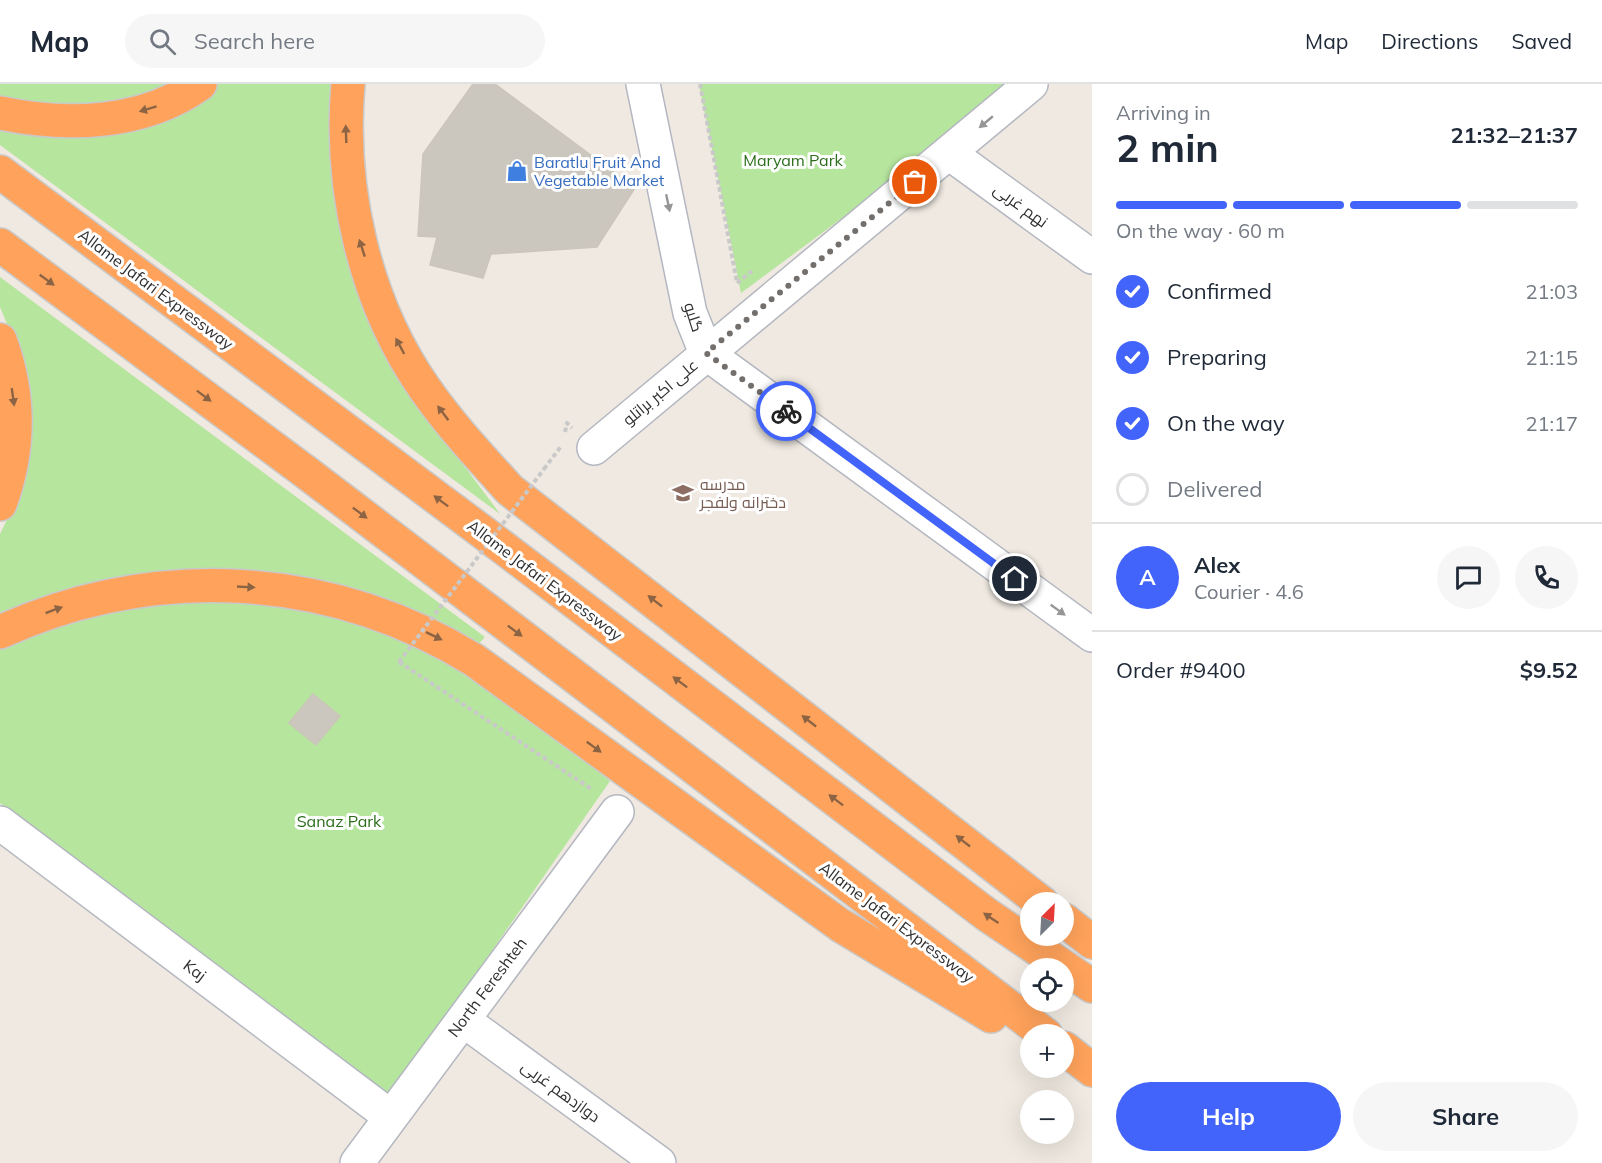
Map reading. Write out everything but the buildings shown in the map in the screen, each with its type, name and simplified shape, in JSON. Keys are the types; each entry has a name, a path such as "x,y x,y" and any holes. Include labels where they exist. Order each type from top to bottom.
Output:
{"highway":[{"path":"0,113 70,121 110,119 163,104 200,84"},
{"path":"348,84 346,113 349,185 359,240 380,304 399,345 423,387 463,440 510,490 1028,892"},
{"name":"Allame Jafari Expressway","path":"0,172 465,519 986,914 1092,986"},
{"name":"Allame Jafari Expressway","path":"0,245 297,466 1032,1024"},
{"path":"0,340 11,381 17,434 7,484 0,504"},
{"path":"0,632 69,605 118,592 208,585 262,588 312,595 358,607 406,624 437,637 474,660 840,925 1020,1034"},
{"path":"1074,928 1092,942"},
{"path":"1074,1056 1092,1070"},
{"path":"1074,1066 1092,1078"}],"street":[{"name":"گلبو","path":"643,84 690,313 706,353"},
{"name":"گلبو","path":"666,84 711,299 706,353"},
{"name":"علی اکبر براتلو","path":"578,446 706,353 1031,84"},
{"name":"نهم غربی","path":"950,153 1092,257"},
{"path":"706,353 1092,635"},
{"name":"North Fereshteh","path":"357,1163 462,1020 607,803"},
{"name":"Kaj","path":"0,823 391,1117"},
{"name":"دوازدهم غربی","path":"462,1020 659,1163"}],"path":[{"path":"700,84 736,283 756,268"},
{"path":"578,446 544,469 399,662 607,803"}],"green space":[{"path":"0,84 178,84 114,107 0,102"},
{"path":"219,84 335,84 333,143 337,200 348,256 374,331 409,392 500,514 0,145 0,125 196,100"},
{"name":"Maryam Park","path":"699,84 1023,84 741,293"},
{"path":"0,277 485,637 475,648 335,587 0,619 0,534 16,501 15,343 0,307"},
{"name":"Sanaz Park","path":"252,597 372,623 494,690 610,781 386,1103 194,958 0,803 0,646 103,608"}],"way so far":[{"path":"786,411 706,353 915,182"}],"place":[{"name":"Baratlu Fruit And Vegetable Market","path":"517,171"},
{"name":"مدرسه دخترانه ولفجر","path":"683,493"}],"route":[{"path":"786,411 1015,579"}]}
